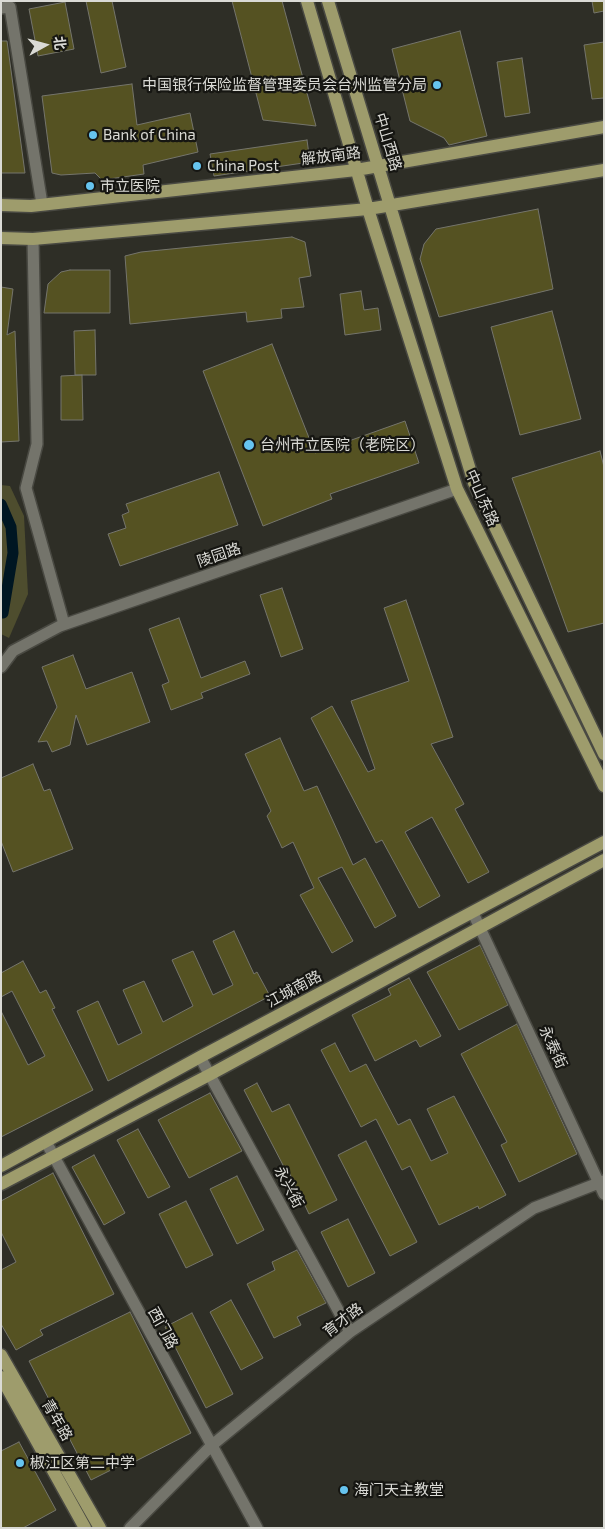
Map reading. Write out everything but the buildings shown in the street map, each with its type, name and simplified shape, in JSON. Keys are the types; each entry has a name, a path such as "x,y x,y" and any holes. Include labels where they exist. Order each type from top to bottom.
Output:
{"main road":[{"path":"306,1 368,209"},
{"name":"中山西路","path":"328,1 390,206"},
{"name":"解放南路","path":"1,205 42,204 356,170 604,128"},
{"path":"1,238 33,239 368,209 604,170"},
{"name":"中山东路","path":"390,206 474,482 604,754"},
{"name":"中山东路","path":"368,209 458,489 604,786"},
{"name":"江城南路","path":"1,1166 200,1056 604,842"},
{"path":"1,1184 211,1074 604,860"},
{"name":"青年路","path":"1,1355 100,1528"},
{"path":"1,1377 86,1528"}],"street":[{"path":"1,8 10,7 42,204"},
{"path":"33,239 37,444 26,488 64,624"},
{"name":"陵园路","path":"1,667 14,651 64,624 458,489"},
{"name":"永泰街","path":"473,913 602,1182 604,1194"},
{"name":"永兴街","path":"200,1056 350,1332"},
{"name":"西门路","path":"46,1142 52,1157 257,1528"},
{"name":"育才路","path":"130,1528 210,1446 350,1332 534,1208 602,1182"}],"shaded area":[{"path":"1,485 10,486 24,516 28,594 9,638 1,634"}],"waterway":[{"path":"1,504 11,527 13,553 3,613"}],"place":[{"name":"中国银行保险监督管理委员会台州监管分局","path":"437,85"},
{"name":"Bank of China","path":"93,135"},
{"name":"China Post","path":"197,166"},
{"name":"市立医院","path":"90,186"},
{"name":"台州市立医院（老院区）","path":"249,445"},
{"name":"椒江区第二中学","path":"20,1463"},
{"name":"海门天主教堂","path":"344,1490"}]}
